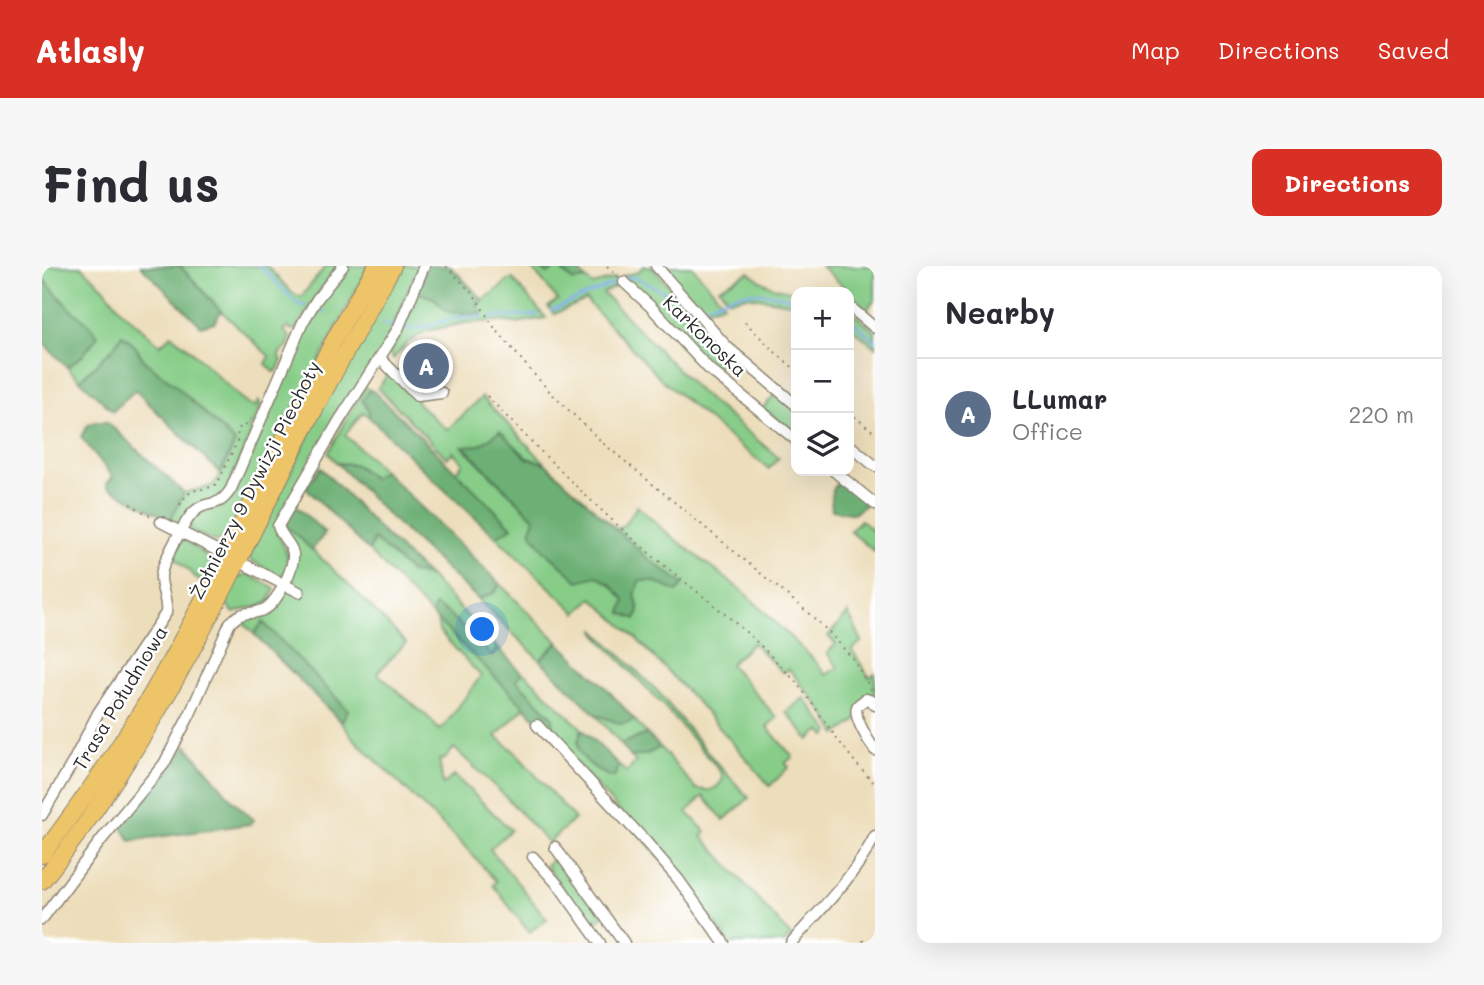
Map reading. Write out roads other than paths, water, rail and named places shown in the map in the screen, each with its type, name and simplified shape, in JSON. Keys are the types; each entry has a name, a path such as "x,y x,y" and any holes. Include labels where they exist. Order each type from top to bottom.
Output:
{"highway":[{"name":"Żołnierzy 9 Dywizji Piechoty","path":"156,715 324,358 376,266"},
{"name":"Żołnierzy 9 Dywizji Piechoty","path":"205,594 231,558 393,266"},
{"name":"Trasa Południowa","path":"42,855 113,755 152,693 205,594"},
{"name":"Trasa Południowa","path":"42,881 121,771 156,715"}],"street":[{"path":"42,815 98,713 166,613 162,567 181,532 197,509 219,503 226,496 303,322 343,266"},
{"path":"42,919 102,839 164,764 190,714 230,623 242,613 267,609 274,602 294,560 293,551 278,526 339,421 398,329 424,266"},
{"name":"Karkonoska","path":"656,266 727,347 791,400"},
{"name":"Karkonoska","path":"620,278 709,369 791,436"},
{"path":"854,310 875,328"},
{"path":"380,358 417,396 442,393"},
{"path":"854,449 875,466"},
{"path":"840,476 875,504"},
{"path":"161,522 299,592"},
{"path":"875,705 866,699 858,705 856,712 864,734 875,750"},
{"path":"537,725 648,843 678,879 724,943"},
{"path":"791,943 851,875 875,836"},
{"path":"555,847 624,943"},
{"path":"533,857 560,887 600,943"}],"waterway":[{"path":"260,266 297,304 305,306"},
{"path":"626,278 637,278 680,300"},
{"path":"552,310 620,281"},
{"path":"696,306 747,293 791,298"},
{"path":"318,310 325,312"},
{"path":"492,317 538,315"},
{"path":"404,328 423,327 456,317 482,317"},
{"path":"854,322 875,341"},
{"path":"382,324 393,326"}],"place":[{"name":"LLumar","path":"426,366"}]}
